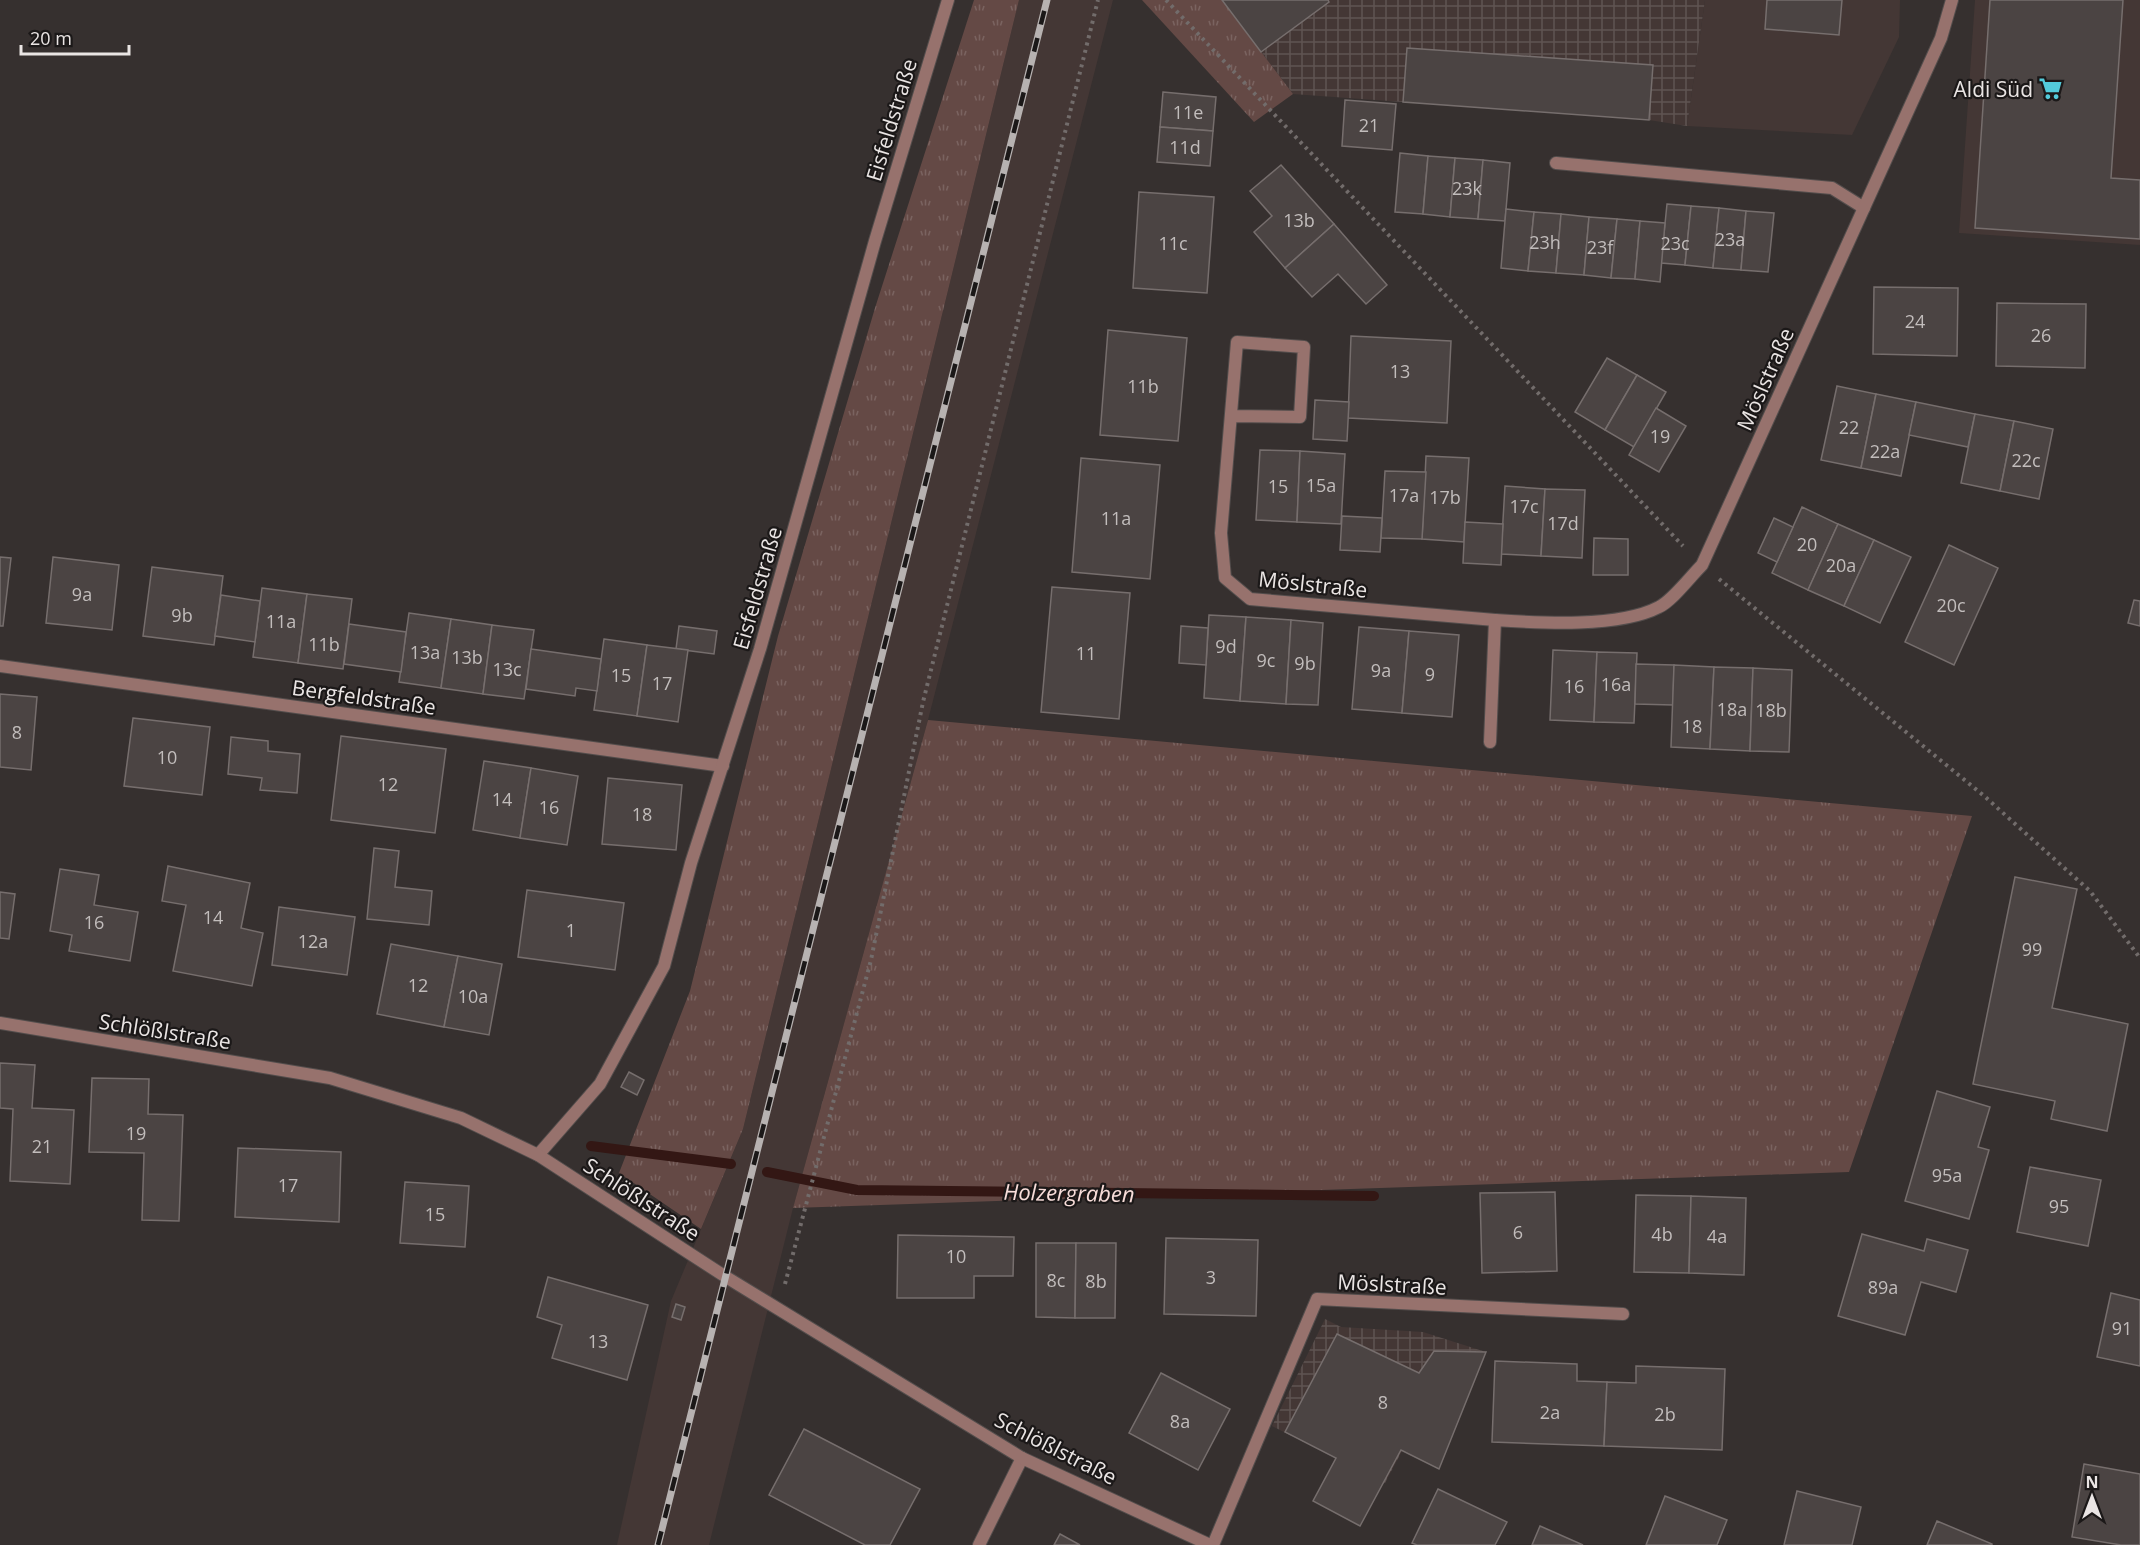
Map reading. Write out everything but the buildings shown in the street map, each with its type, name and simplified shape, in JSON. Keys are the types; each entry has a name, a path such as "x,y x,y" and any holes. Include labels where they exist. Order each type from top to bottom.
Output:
{"street":[{"name":"Eisfeldstraße","path":"538,1155 600,1084 664,966 692,863 763,638 875,241 948,0"},
{"name":"Möslstraße","path":"1231,416 1300,417 1304,346 1237,342 1221,533 1225,578 1250,599 1540,623 1621,618 1660,607 1702,565 1941,38 1952,0"},
{"path":"1556,163 1832,188 1864,208"},
{"path":"1490,742 1495,620"},
{"name":"Bergfeldstraße","path":"0,666 723,766"},
{"name":"Schlößlstraße","path":"0,1023 330,1078 461,1118 538,1155 726,1277 1022,1458 1212,1545"},
{"name":"Möslstraße","path":"1212,1545 1317,1299 1623,1314"},
{"path":"978,1545 1022,1458"}],"path":[{"path":"779,1308 871,960 923,702 1098,0"},
{"path":"1166,0 1702,565 1983,795 2090,891 2140,958"}],"shaded area":[{"path":"1019,0 1113,0 928,720 793,1208 709,1545 617,1545 671,1301 743,1129"},
{"path":"1222,0 1705,0 1687,126 1649,120 1293,94"},
{"path":"1705,0 1900,0 1899,37 1852,135 1687,126"},
{"name":"Aldi Süd","path":"1975,0 2140,0 2140,245 1959,233"},
{"path":"1325,1319 1341,1327 1423,1332 1486,1352 1439,1469 1402,1451 1385,1483 1272,1426"}],"green space":[{"path":"974,0 1019,0 743,1129 701,1229 619,1173 690,991 778,636 875,308"},
{"path":"1142,0 1222,0 1293,94 1254,122"},
{"path":"928,720 1972,816 1849,1172 793,1208"}],"waterway":[{"name":"Holzergraben","path":"591,1146 731,1164"},
{"name":"Holzergraben","path":"767,1172 857,1190 1374,1196"}],"railway":[{"path":"658,1545 1047,0"}],"place":[{"name":"Aldi Süd","path":"2051,89"}]}
